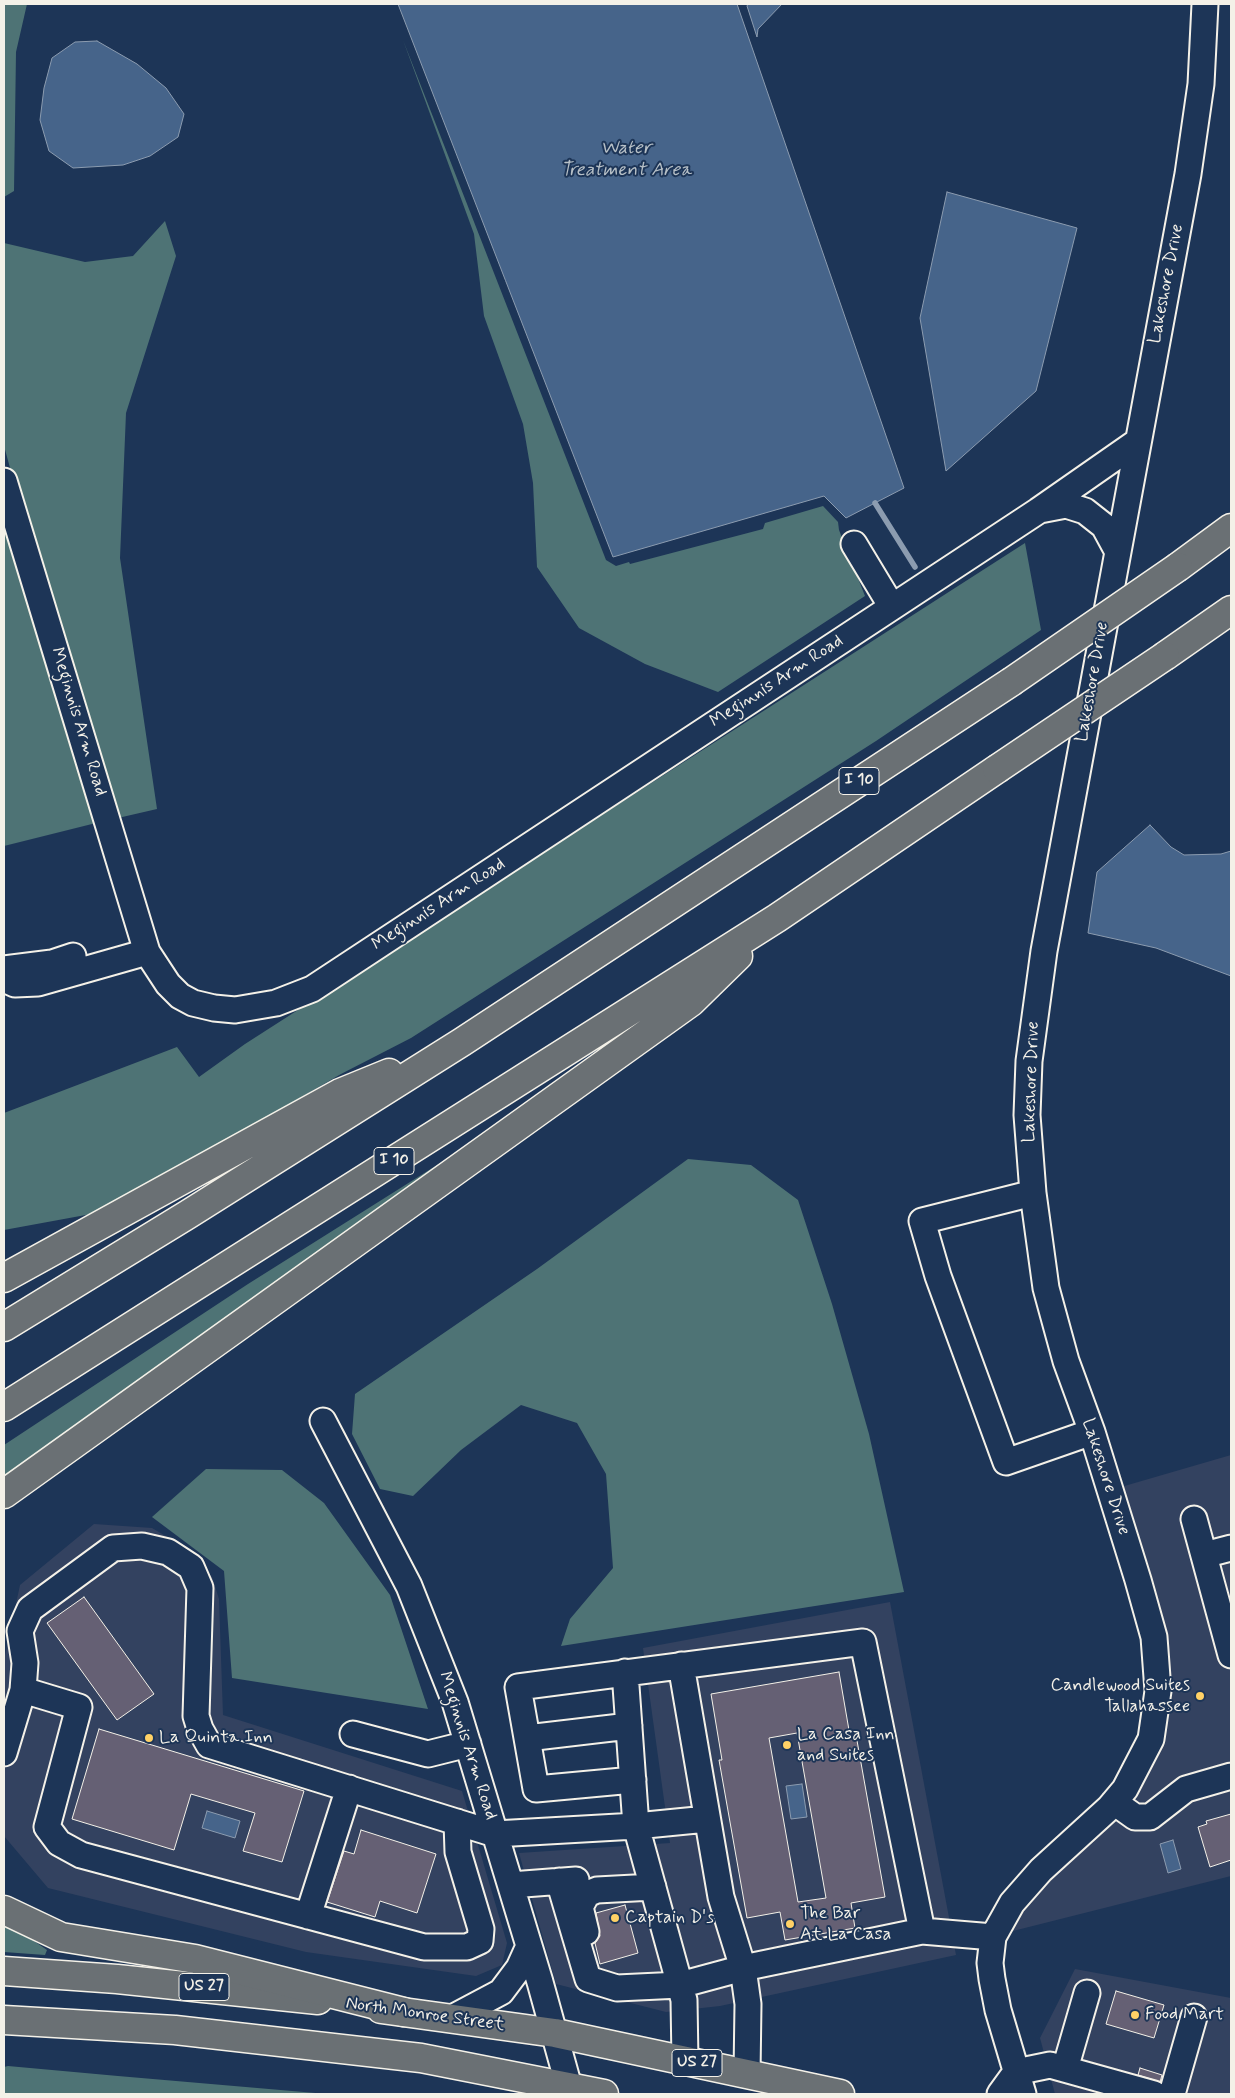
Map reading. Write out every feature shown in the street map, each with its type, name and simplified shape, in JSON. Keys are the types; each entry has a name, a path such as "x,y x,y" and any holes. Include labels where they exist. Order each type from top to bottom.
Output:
{"main road":[{"name":"I 10","path":"4,1327 462,1042 1011,682 1178,567 1231,528"},
{"name":"I 10","path":"4,1407 777,918 1231,610"},
{"path":"4,1494 691,1002 777,918"},
{"path":"4,1278 340,1093 462,1042"},
{"path":"4,1910 60,1937 195,1960 404,2012"},
{"name":"North Monroe Street","path":"4,1971 117,1979 288,1996 555,2033 840,2094"},
{"path":"4,2020 175,2030 421,2058 570,2091 604,2094"}],"street":[{"name":"Lakeshore Drive","path":"1020,2083 998,2010 992,1979 990,1963 993,1937 1012,1902 1041,1870 1114,1802 1125,1789 1151,1739 1158,1690 1154,1638 1138,1580 1092,1432 1066,1361 1046,1288 1033,1193 1027,1115 1035,1004 1117,550 1188,174 1201,84 1205,4"},
{"name":"Meginnis Arm Road","path":"4,481 145,943 168,984 180,996 193,1003 235,1010 260,1007 312,988 1038,511 1137,442"},
{"path":"1038,511 1066,505 1085,511 1104,526 1117,550"},
{"path":"854,544 892,607"},
{"path":"4,969 52,963 145,943"},
{"path":"4,979 15,984 38,983 145,943"},
{"path":"1033,1193 922,1221 938,1276 1006,1462 1092,1432"},
{"name":"Meginnis Arm Road","path":"323,1420 409,1586 455,1702 555,2033 570,2091"},
{"path":"1194,1519 1204,1555 1225,1604 1231,1655"},
{"path":"4,1753 23,1690 26,1663 20,1631 30,1609 113,1548 142,1546 168,1552 192,1567 200,1588 196,1716 200,1729 209,1745 495,1834 636,1826 707,1819"},
{"path":"1204,1555 1231,1548"},
{"path":"633,1780 536,1790 518,1686 864,1642 922,1930"},
{"path":"681,1666 721,1897 743,1968 748,2004 747,2074"},
{"path":"625,1672 636,1826 684,2000 685,2061"},
{"path":"23,1690 79,1707 47,1827 59,1843 81,1855 424,1947 467,1947 480,1941 481,1930 458,1852 457,1822"},
{"path":"527,1738 629,1726"},
{"path":"353,1734 428,1754 468,1744"},
{"path":"1114,1802 1135,1817 1150,1817 1186,1789 1231,1776"},
{"path":"308,1916 349,1788"},
{"path":"511,1885 560,1881 651,1880"},
{"path":"601,1983 581,1914 582,1900 587,1894 597,1890 651,1880"},
{"path":"560,1881 588,1979 617,1988 680,1985 743,1968 922,1930 993,1937"},
{"path":"452,2018 501,1992 519,1968 529,1946"},
{"path":"1065,2070 1087,1993"},
{"path":"1172,2094 1194,2018"},
{"path":"1000,2094 1050,2065 1154,2094"}],"shaded area":[{"name":"Candlewood Suites Tallahassee","path":"1231,1455 1231,1876 1005,1933 1029,1901 1139,1790 1155,1758 1169,1718 1170,1674 1163,1624 1121,1487"},
{"name":"La Quinta Inn","path":"94,1524 152,1528 186,1548 212,1577 219,1599 223,1715 462,1791 507,1943 502,1965 476,1976 306,1952 48,1888 4,1836 4,1660 20,1585"},
{"name":"La Casa Inn and Suites","path":"890,1602 956,1955 720,2006 666,2012 556,1984 519,1853 670,1843 643,1648"},
{"path":"1075,1969 1231,1998 1231,2094 1055,2094 1040,2038"}],"green space":[{"path":"4,4 27,4 16,52 14,191 4,197"},
{"path":"403,40 606,560 616,566 629,562 630,564 763,529 765,523 823,506 838,522 839,530 865,596 718,692 645,664 579,628 537,567 533,483 523,424 484,316 474,234"},
{"path":"165,221 176,256 126,413 120,558 157,809 118,818 23,515 4,446 4,243 85,262 133,256"},
{"path":"4,516 100,822 4,846"},
{"path":"1025,543 1041,630 876,741 411,1038 341,1074 102,1212 4,1230 4,1113 177,1047 199,1077 245,1044"},
{"path":"472,1143 4,1484 4,1445 248,1284"},
{"path":"688,1159 751,1165 798,1200 832,1304 869,1434 904,1592 561,1646 570,1619 613,1568 606,1474 577,1423 521,1405 461,1450 413,1496 380,1489 352,1434 355,1394 537,1269"},
{"path":"206,1469 282,1470 324,1503 390,1595 428,1709 232,1678 224,1571 152,1517"},
{"path":"4,1920 47,1950 45,1955 4,1952"},
{"path":"4,2067 327,2094 4,2094"}],"water":[{"name":"Water Treatment Area","path":"398,4 737,4 904,488 846,518 824,496 613,557"},
{"path":"748,4 782,4 758,29 757,37 747,6"},
{"path":"97,41 137,64 166,88 184,114 178,137 150,156 123,165 73,168 49,151 40,120 44,88 52,58 75,42"},
{"path":"947,192 1077,228 1036,391 946,471 920,318"},
{"path":"1150,825 1171,847 1184,855 1221,854 1231,851 1231,976 1156,948 1088,933 1097,872"},
{"path":"802,1784 807,1817 791,1819 786,1786"},
{"path":"207,1811 240,1821 235,1838 202,1828"},
{"path":"1173,1840 1181,1869 1168,1873 1160,1844"}],"building":[{"path":"84,1597 154,1694 117,1720 47,1623"},
{"path":"839,1672 850,1736 856,1735 885,1897 851,1903 855,1928 785,1940 780,1912 747,1918 719,1760 722,1760 711,1694","holes":["797,1733 826,1898 798,1902 769,1738"]},
{"path":"99,1729 304,1791 282,1862 243,1851 255,1813 191,1794 174,1850 72,1819"},
{"path":"1231,1814 1231,1860 1210,1867 1198,1827 1207,1824 1206,1821"},
{"path":"361,1830 436,1854 417,1913 380,1901 375,1917 327,1902 344,1851 354,1854"},
{"path":"625,1905 638,1953 600,1964 595,1943 600,1936 596,1913"},
{"name":"Food Mart","path":"1116,1991 1164,2005 1154,2038 1106,2024"},
{"path":"1140,2068 1162,2075 1160,2082 1138,2075"}],"waterway":[{"path":"875,503 915,567"}],"place":[{"name":"Candlewood Suites Tallahassee","path":"1200,1696"},
{"name":"La Quinta Inn","path":"149,1738"},
{"name":"La Casa Inn and Suites","path":"787,1745"},
{"name":"Captain D's","path":"615,1918"},
{"name":"The Bar At La Casa","path":"790,1924"},
{"name":"Food Mart","path":"1135,2015"}]}
